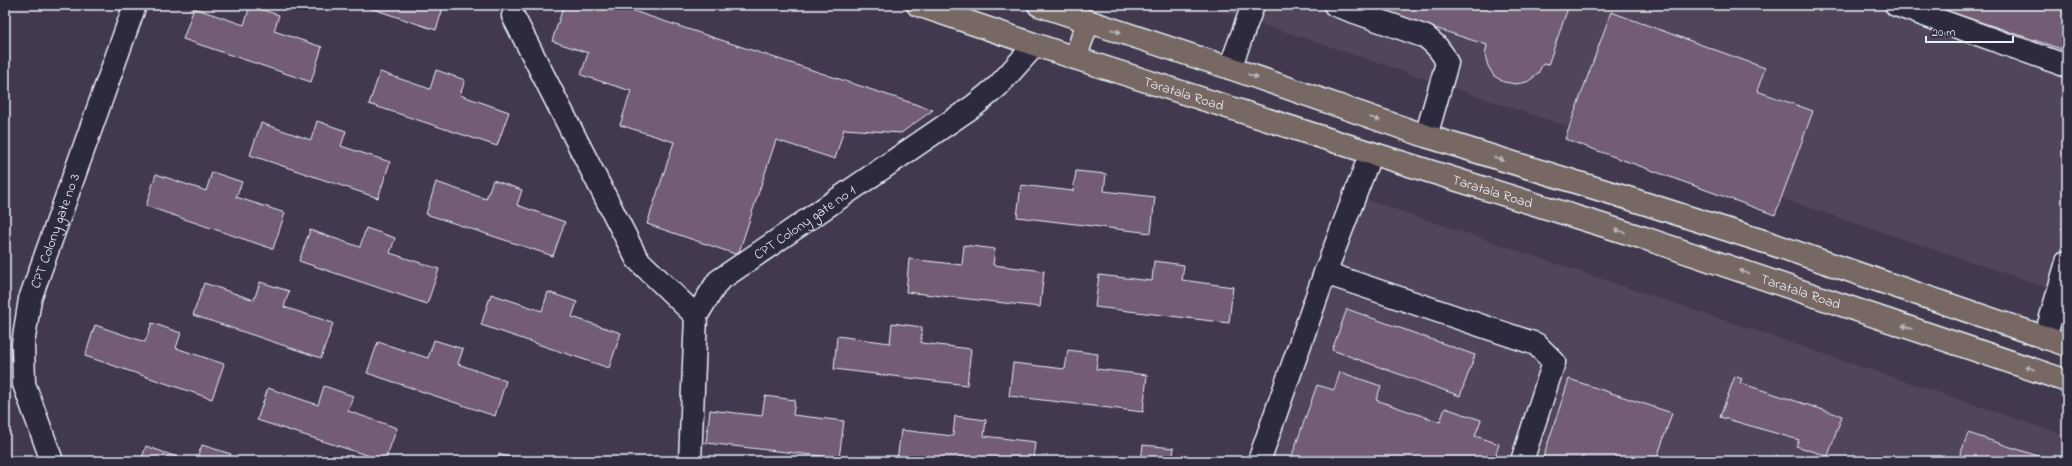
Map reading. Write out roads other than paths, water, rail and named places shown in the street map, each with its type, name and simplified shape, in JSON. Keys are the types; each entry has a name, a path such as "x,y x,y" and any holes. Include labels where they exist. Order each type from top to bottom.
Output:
{"main road":[{"name":"Taratala Road","path":"918,5 1075,58 1371,153 1647,239 2067,381"},
{"path":"1039,5 1230,68 1426,136 1754,238 2067,345"},
{"path":"1075,58 1088,22"}],"street":[{"name":"CPT Colony gate no 3","path":"52,461 24,384 23,344 30,299 135,5"},
{"path":"1230,68 1253,5"},
{"path":"1335,5 1426,37 1437,45 1443,53 1447,63 1426,136"},
{"path":"1896,5 2067,66"},
{"path":"513,16 637,259 696,316"},
{"name":"CPT Colony gate no 1","path":"690,461 696,316 718,281 975,105 998,86 1035,45"},
{"path":"1259,461 1326,273 1371,153"},
{"path":"2045,338 2067,262"},
{"path":"1326,273 1536,344 1554,362 1522,461"}]}
